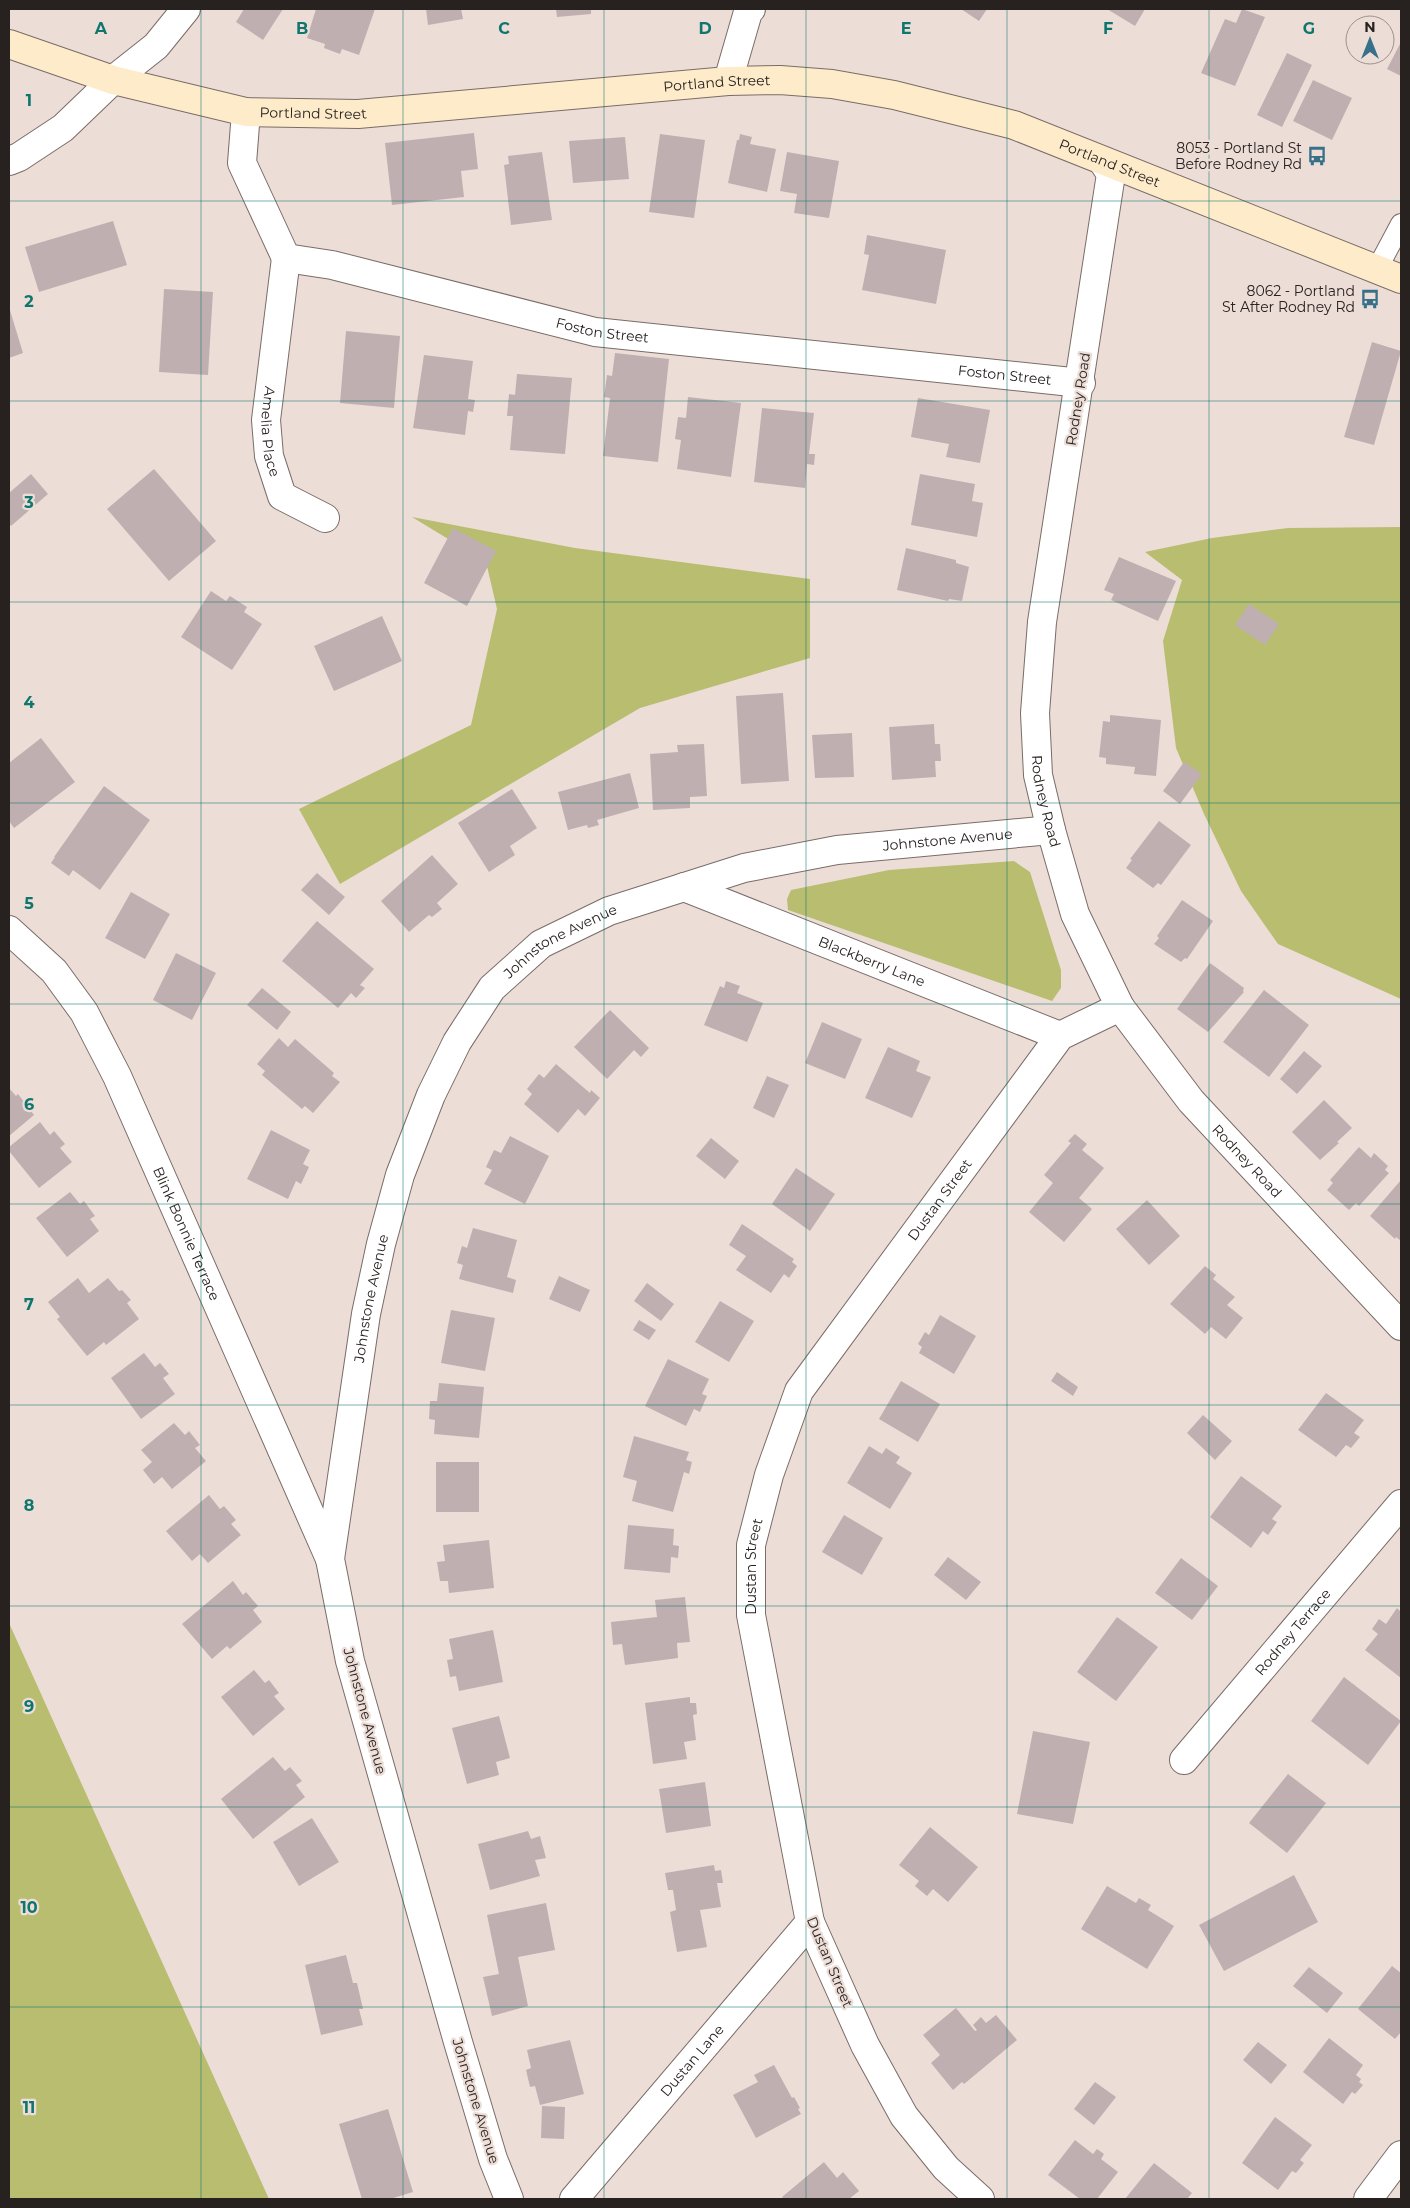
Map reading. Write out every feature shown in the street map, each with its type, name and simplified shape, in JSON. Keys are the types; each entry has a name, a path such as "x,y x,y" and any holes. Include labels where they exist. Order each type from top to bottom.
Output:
{"main road":[{"name":"Portland Street","path":"9,44 113,80 246,112 358,114 728,82 780,80 832,84 894,95 1014,125 1103,162 1389,274"}],"street":[{"path":"9,161 19,157 62,128 113,80 156,46 186,9"},
{"path":"728,82 748,12 751,9"},
{"path":"246,112 242,163 286,258"},
{"name":"Rodney Road","path":"1103,162 1112,174 1081,383 1042,622 1035,713 1038,775 1051,830 1075,914 1120,1007 1191,1101 1401,1326"},
{"name":"Foston Street","path":"286,258 332,265 596,332 1081,383"},
{"name":"Amelia Place","path":"286,258 266,420 268,456 282,496 325,518"},
{"name":"Johnstone Avenue","path":"509,2199 493,2159 458,2042 353,1671 330,1560 366,1314 381,1244 400,1175 431,1095 457,1042 492,988 541,944 609,911 744,868 837,850 1051,830"},
{"name":"Blackberry Lane","path":"684,887 1060,1036"},
{"name":"Blink Bonnie Terrace","path":"9,930 54,971 84,1012 109,1060 330,1560"},
{"name":"Dustan Street","path":"980,2199 946,2168 904,2116 865,2045 810,1922 751,1615 751,1545 769,1475 799,1391 1060,1036 1120,1007"},
{"name":"Rodney Terrace","path":"1184,1760 1401,1504"},
{"name":"Dustan Lane","path":"574,2199 810,1922"},
{"path":"1368,2199 1401,2155"}],"lane":[{"path":"1389,274 1401,224"}],"green space":[{"path":"412,517 575,548 810,579 810,658 640,708 340,884 299,809 471,725 497,609 486,562"},
{"path":"1401,527 1401,999 1278,944 1241,891 1204,814 1176,748 1163,641 1182,580 1145,552 1212,538 1288,528"},
{"path":"1014,861 1030,872 1061,970 1061,988 1052,1001 788,910 787,899 791,890 889,870"},
{"path":"9,1623 269,2199 9,2199"}],"building":[{"path":"244,9 283,9 263,40 236,22"},
{"path":"316,9 375,9 359,55 342,49 340,54 324,48 325,44 307,38"},
{"path":"426,9 461,9 463,19 428,25"},
{"path":"556,9 591,9 591,14 557,17"},
{"path":"961,9 987,9 979,21"},
{"path":"1107,9 1145,9 1135,26"},
{"path":"1242,9 1265,17 1235,86 1201,73 1225,19 1236,23"},
{"path":"1401,42 1401,76 1387,69 1389,65 1395,65 1395,54"},
{"path":"1287,53 1312,65 1282,127 1257,115"},
{"path":"1313,80 1352,98 1332,140 1293,121"},
{"path":"474,133 478,169 461,171 464,197 392,205 385,143"},
{"path":"660,134 705,140 694,218 649,212"},
{"path":"740,134 752,137 750,144 776,149 767,192 728,183"},
{"path":"625,137 629,179 573,183 569,141"},
{"path":"542,152 552,220 511,225 504,165 509,164 508,156"},
{"path":"787,152 839,161 829,218 794,213 797,194 780,191"},
{"path":"113,221 127,265 39,292 25,247"},
{"path":"867,235 946,250 936,304 862,290 869,255 864,254"},
{"path":"164,289 213,292 208,375 159,372"},
{"path":"9,307 23,353 9,358"},
{"path":"346,331 400,336 394,408 340,403"},
{"path":"1372,342 1401,351 1374,445 1344,437"},
{"path":"615,353 669,359 658,462 603,456 610,398 604,397 607,375 612,376"},
{"path":"424,355 473,361 468,399 475,400 473,412 468,411 465,435 413,428"},
{"path":"517,374 572,378 565,454 510,450 513,416 507,416 509,394 515,395"},
{"path":"688,397 741,403 731,477 677,469 681,440 675,439 678,417 686,418"},
{"path":"918,398 990,410 980,463 946,457 949,444 911,437"},
{"path":"762,408 814,413 809,454 815,454 814,465 807,464 805,488 754,482"},
{"path":"154,469 216,541 169,581 107,509"},
{"path":"31,474 48,494 11,526 9,523 9,493"},
{"path":"920,474 975,484 972,501 983,503 977,537 911,525"},
{"path":"453,528 496,551 467,606 424,583"},
{"path":"906,548 956,560 956,563 969,567 962,601 949,599 948,601 897,590"},
{"path":"1119,557 1176,581 1158,621 1111,600 1114,594 1104,590"},
{"path":"211,591 226,601 230,596 247,607 244,612 262,624 232,670 181,637"},
{"path":"1249,604 1279,624 1265,645 1235,625"},
{"path":"382,616 402,661 334,691 314,646"},
{"path":"783,693 789,781 741,784 736,696"},
{"path":"1110,715 1161,720 1156,776 1134,774 1135,767 1106,764 1106,758 1099,757 1103,721 1110,722"},
{"path":"934,724 935,744 940,744 941,761 935,761 936,777 892,780 889,727"},
{"path":"852,733 854,777 815,778 812,735"},
{"path":"41,738 75,782 14,828 9,821 9,763"},
{"path":"704,744 707,796 690,797 690,808 653,810 650,754 678,752 677,745"},
{"path":"1184,762 1202,774 1180,804 1163,791"},
{"path":"630,773 639,808 597,820 599,825 588,828 587,825 568,830 558,792"},
{"path":"104,786 150,820 100,890 73,870 69,876 51,863"},
{"path":"512,789 537,828 510,846 515,855 489,872 458,823"},
{"path":"1159,821 1191,845 1161,885 1158,883 1153,888 1126,868 1132,860 1130,859"},
{"path":"432,855 458,884 437,903 442,909 432,917 429,915 409,932 381,901"},
{"path":"317,873 345,897 329,915 301,890"},
{"path":"131,892 170,914 145,959 105,938"},
{"path":"1182,900 1213,921 1187,959 1185,958 1181,962 1154,944 1159,938 1157,936"},
{"path":"317,921 374,969 360,985 365,988 356,998 351,993 338,1008 282,961"},
{"path":"176,953 216,973 192,1020 153,1000"},
{"path":"1210,963 1244,988 1244,992 1208,1032 1177,1009"},
{"path":"726,981 740,986 737,993 763,1003 747,1042 704,1025 720,986 724,988"},
{"path":"262,988 291,1012 277,1030 247,1005"},
{"path":"1264,990 1309,1025 1269,1077 1223,1042"},
{"path":"610,1010 649,1048 641,1057 634,1050 607,1079 574,1047"},
{"path":"822,1022 862,1039 845,1079 805,1063"},
{"path":"279,1038 288,1047 295,1039 334,1073 332,1076 340,1082 313,1113 305,1106 302,1109 262,1075 265,1071 257,1064"},
{"path":"888,1047 920,1061 916,1071 931,1077 912,1118 865,1098"},
{"path":"1304,1051 1322,1066 1297,1094 1280,1079"},
{"path":"556,1064 590,1093 591,1090 600,1098 585,1116 578,1109 558,1133 524,1104 532,1094 527,1089 539,1074 544,1078"},
{"path":"767,1076 789,1085 774,1118 753,1108"},
{"path":"9,1088 16,1096 18,1094 34,1115 9,1136"},
{"path":"1324,1100 1352,1128 1320,1160 1292,1132"},
{"path":"40,1122 50,1135 54,1131 65,1144 60,1148 72,1162 39,1188 9,1151 9,1147"},
{"path":"271,1130 310,1150 303,1164 309,1167 301,1184 296,1181 288,1199 247,1179"},
{"path":"1075,1134 1087,1144 1082,1150 1104,1168 1079,1198 1092,1209 1064,1242 1029,1212 1053,1183 1044,1175 1071,1143 1068,1141"},
{"path":"510,1136 549,1156 525,1204 484,1184 492,1170 486,1167 494,1150 501,1153"},
{"path":"711,1138 739,1161 725,1179 696,1156"},
{"path":"1359,1147 1371,1158 1374,1153 1388,1166 1385,1170 1389,1173 1359,1206 1356,1203 1349,1210 1327,1190 1333,1183 1330,1180"},
{"path":"796,1168 835,1194 810,1231 772,1204"},
{"path":"1401,1180 1401,1241 1396,1237 1395,1239 1370,1216"},
{"path":"70,1192 80,1204 84,1201 95,1216 90,1219 99,1231 67,1257 36,1218"},
{"path":"1147,1200 1180,1236 1149,1265 1116,1229"},
{"path":"742,1224 794,1259 792,1262 797,1266 789,1278 784,1274 771,1293 736,1270 746,1256 729,1245"},
{"path":"473,1228 517,1240 507,1277 516,1280 513,1293 459,1279 463,1265 457,1263 462,1246 467,1248"},
{"path":"1205,1266 1216,1275 1213,1279 1235,1297 1227,1305 1243,1318 1226,1339 1211,1327 1205,1334 1170,1304"},
{"path":"559,1276 590,1290 580,1312 549,1299"},
{"path":"78,1278 89,1293 108,1278 119,1291 122,1290 131,1300 127,1303 139,1319 106,1345 104,1342 87,1356 57,1319 60,1317 48,1302"},
{"path":"647,1283 674,1304 661,1321 634,1301"},
{"path":"720,1301 754,1321 729,1362 695,1342"},
{"path":"451,1310 495,1318 485,1371 441,1363"},
{"path":"940,1315 976,1336 954,1374 919,1353 922,1347 918,1344 925,1332 929,1335"},
{"path":"639,1320 656,1330 649,1340 633,1330"},
{"path":"144,1353 155,1367 160,1363 169,1374 163,1378 175,1394 141,1419 111,1378"},
{"path":"668,1359 709,1379 702,1394 707,1396 700,1412 694,1409 686,1426 645,1406"},
{"path":"1057,1372 1078,1387 1073,1396 1051,1381"},
{"path":"901,1381 940,1404 918,1442 879,1419"},
{"path":"439,1383 484,1387 479,1438 434,1434 435,1420 429,1419 430,1401 437,1401"},
{"path":"1326,1393 1364,1420 1354,1433 1360,1437 1351,1448 1346,1445 1336,1457 1298,1430"},
{"path":"1203,1415 1232,1441 1215,1460 1187,1433"},
{"path":"174,1423 185,1435 189,1431 200,1445 195,1448 206,1461 172,1489 162,1477 154,1484 143,1470 152,1462 141,1450"},
{"path":"634,1436 689,1452 686,1460 692,1462 689,1474 684,1472 673,1512 632,1501 637,1481 623,1477"},
{"path":"869,1446 882,1454 886,1448 900,1457 896,1463 912,1473 890,1509 847,1483"},
{"path":"436,1462 479,1462 479,1512 436,1512"},
{"path":"1241,1476 1282,1506 1272,1519 1277,1522 1268,1535 1263,1531 1251,1548 1210,1517"},
{"path":"209,1495 220,1509 224,1506 236,1520 231,1524 241,1535 208,1563 200,1554 192,1561 166,1531"},
{"path":"844,1515 883,1538 862,1575 822,1552"},
{"path":"628,1525 674,1529 673,1545 679,1546 678,1558 671,1557 670,1573 624,1569"},
{"path":"489,1540 494,1588 449,1593 448,1581 440,1581 437,1562 445,1561 443,1545"},
{"path":"948,1557 981,1582 966,1600 934,1575"},
{"path":"1181,1558 1218,1586 1192,1620 1155,1593"},
{"path":"233,1581 243,1595 246,1592 258,1606 253,1610 262,1622 230,1649 227,1646 212,1659 182,1624"},
{"path":"685,1597 690,1642 677,1643 678,1658 625,1665 622,1644 613,1645 611,1622 657,1617 655,1600"},
{"path":"1397,1608 1401,1612 1401,1678 1365,1650 1378,1634 1372,1629 1379,1619 1386,1624"},
{"path":"1117,1617 1158,1647 1116,1701 1077,1672"},
{"path":"493,1630 503,1682 459,1691 456,1676 450,1677 447,1660 453,1659 449,1639"},
{"path":"254,1670 265,1683 269,1680 279,1693 274,1696 285,1709 253,1736 221,1697"},
{"path":"1344,1677 1401,1721 1368,1765 1311,1721"},
{"path":"690,1697 690,1703 696,1703 697,1714 693,1715 696,1740 684,1742 687,1759 653,1764 645,1703"},
{"path":"499,1716 510,1758 496,1762 499,1775 467,1784 452,1728"},
{"path":"1033,1731 1090,1742 1073,1824 1017,1814"},
{"path":"273,1757 285,1771 290,1767 302,1781 296,1785 305,1797 253,1839 221,1799"},
{"path":"1288,1774 1326,1803 1287,1853 1249,1823"},
{"path":"705,1782 711,1826 666,1833 659,1789"},
{"path":"312,1818 339,1862 299,1886 273,1842"},
{"path":"930,1827 978,1867 948,1902 933,1889 927,1896 915,1886 919,1881 899,1865"},
{"path":"528,1831 531,1839 540,1836 546,1858 535,1860 540,1876 490,1890 478,1844"},
{"path":"714,1865 715,1871 721,1870 723,1883 717,1883 721,1907 700,1910 707,1947 677,1952 670,1912 676,1910 673,1890 668,1890 665,1873"},
{"path":"1294,1875 1318,1922 1224,1971 1199,1925"},
{"path":"1107,1886 1136,1903 1139,1898 1151,1905 1148,1910 1174,1926 1147,1969 1081,1929"},
{"path":"546,1903 555,1950 518,1957 528,2006 492,2016 483,1977 499,1974 487,1915"},
{"path":"346,1955 353,1983 357,1983 363,2009 359,2009 363,2025 321,2035 305,1965"},
{"path":"1392,1966 1401,1973 1401,2032 1395,2039 1358,2009"},
{"path":"1309,1967 1343,1993 1327,2013 1293,1986"},
{"path":"956,2008 975,2031 977,2030 973,2025 981,2017 986,2023 996,2015 1017,2040 964,2084 962,2082 953,2090 931,2063 940,2055 923,2035"},
{"path":"1329,2038 1363,2065 1356,2075 1361,2079 1359,2082 1363,2085 1355,2094 1352,2092 1343,2104 1303,2072"},
{"path":"570,2040 584,2094 540,2105 535,2086 530,2087 526,2070 531,2068 527,2050"},
{"path":"1258,2042 1287,2065 1271,2084 1243,2060"},
{"path":"774,2065 792,2098 794,2097 801,2114 756,2138 733,2095 758,2082 754,2075"},
{"path":"1095,2082 1116,2097 1094,2125 1074,2109"},
{"path":"542,2106 565,2107 564,2139 541,2138"},
{"path":"388,2109 413,2192 390,2199 362,2199 339,2124"},
{"path":"1275,2117 1312,2145 1300,2160 1304,2163 1296,2173 1292,2171 1278,2190 1242,2163"},
{"path":"1075,2140 1093,2154 1097,2149 1104,2154 1101,2159 1118,2172 1097,2199 1080,2199 1048,2175"},
{"path":"824,2162 837,2178 843,2172 859,2191 849,2199 784,2199 782,2197"},
{"path":"1154,2163 1192,2193 1187,2199 1125,2199"}],"place":[{"name":"8053 - Portland St Before Rodney Rd","path":"1317,156"},
{"name":"8062 - Portland St After Rodney Rd","path":"1370,299"}]}
